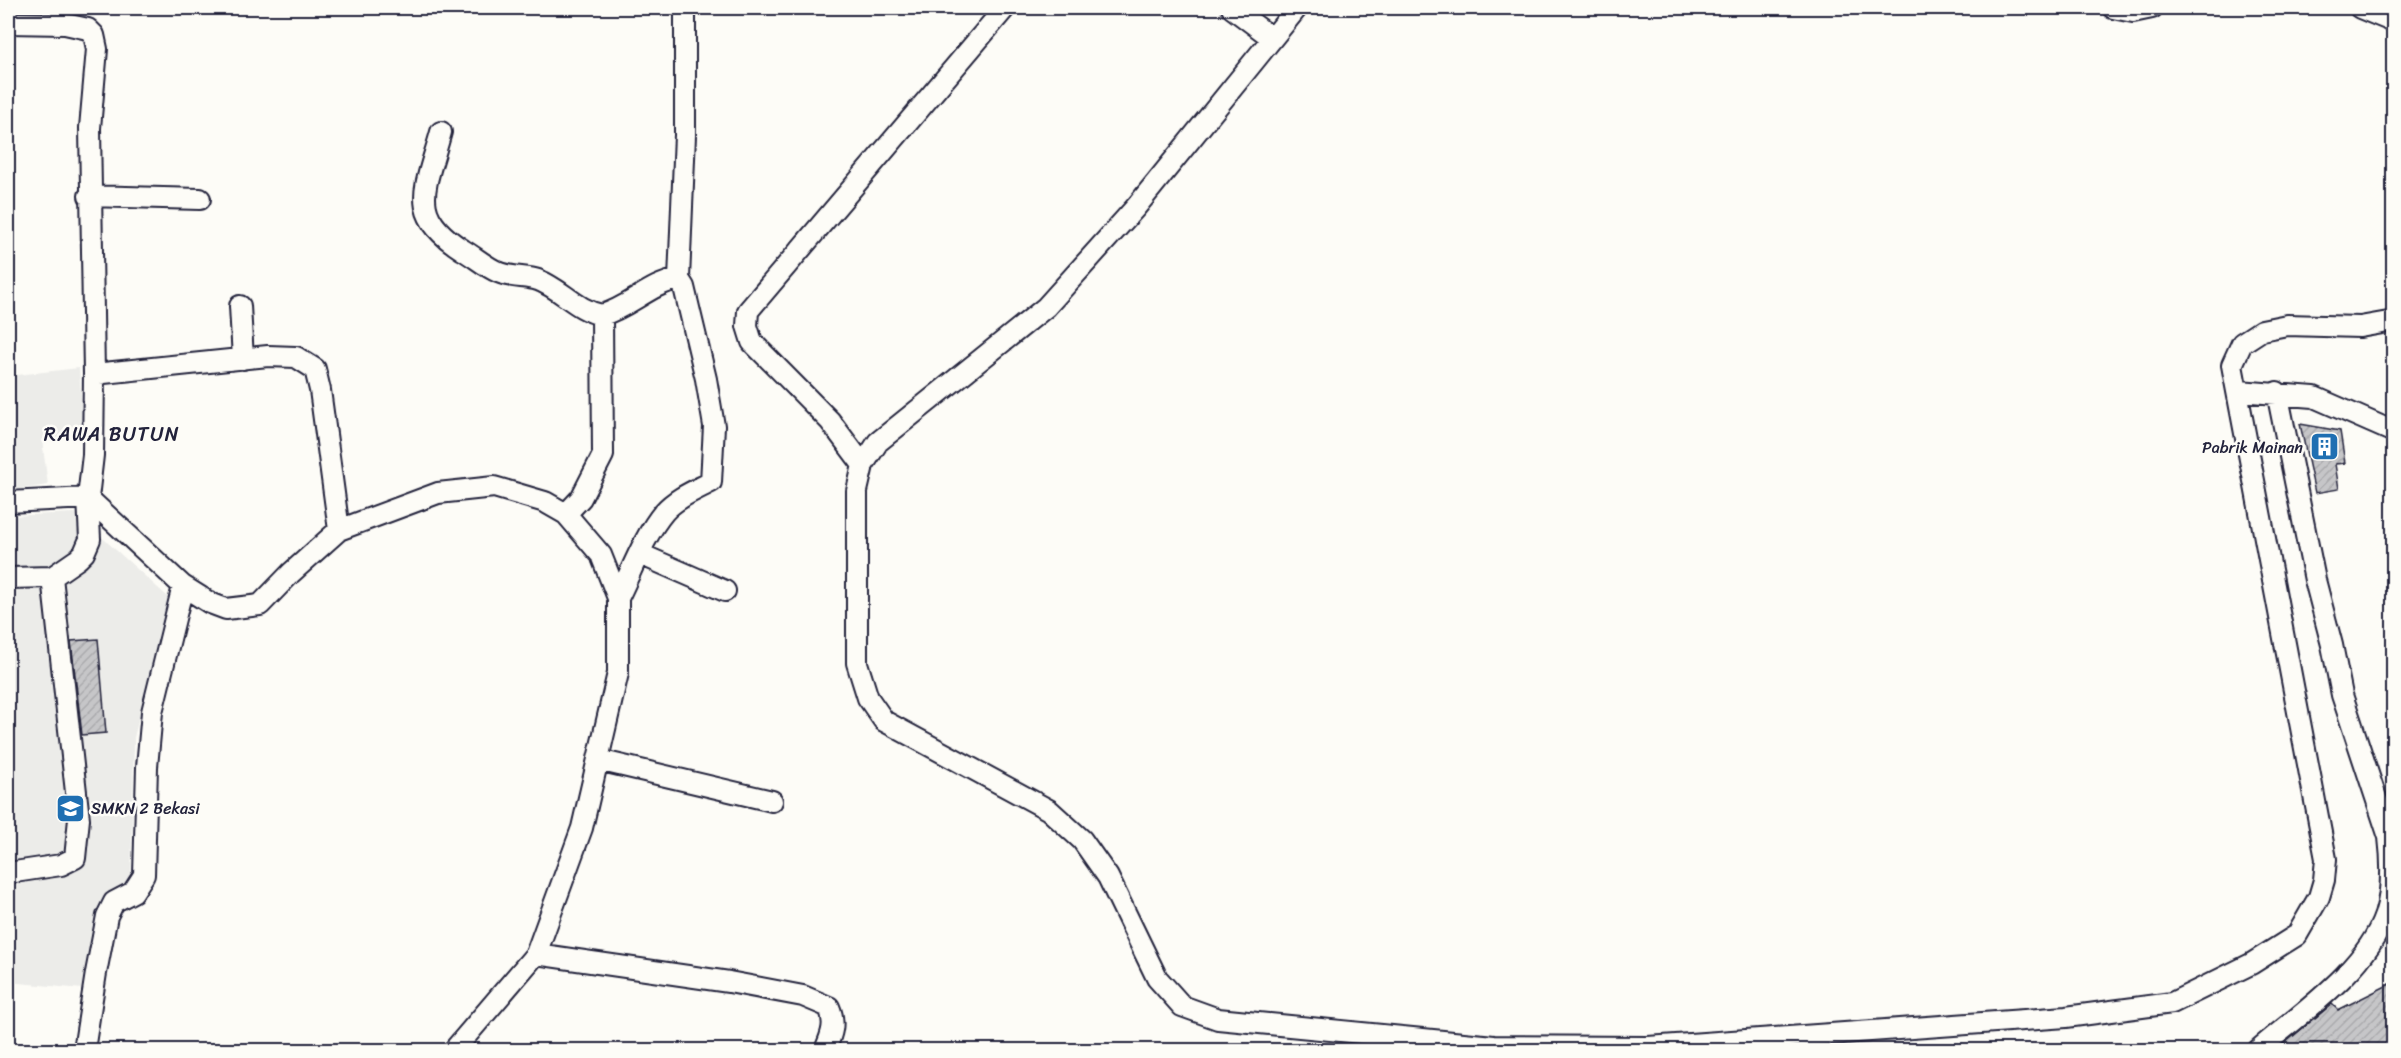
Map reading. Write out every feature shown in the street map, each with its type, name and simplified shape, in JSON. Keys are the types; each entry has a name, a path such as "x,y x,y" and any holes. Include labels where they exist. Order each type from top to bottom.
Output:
{"street":[{"path":"618,598 647,539 665,511 711,482 714,426 706,379 684,287 679,279 685,135 685,8"},
{"path":"863,465 830,421 753,342 747,326 748,311 1005,8"},
{"path":"1232,8 1272,38"},
{"path":"1297,8 1136,207 1046,307 878,442 863,465 857,491 857,663 868,698 884,721 1049,810 1082,840 1108,877 1156,978 1182,1006 1218,1019 1494,1048 1648,1047 2066,1017 2172,1003 2251,964 2297,935 2319,897 2324,880 2326,859 2232,365 2242,343 2262,330 2287,325 2360,327 2394,321"},
{"path":"2113,8 2133,12 2152,8"},
{"path":"2360,8 2394,22"},
{"path":"8,23 66,16 94,35 97,49 90,128 89,196 94,374 93,454 88,498 91,532 84,552 52,577 8,578"},
{"path":"441,132 425,190 424,206 427,216 442,237 499,273 537,280 553,288 587,312 602,315 613,312 663,282 679,279"},
{"path":"89,196 200,199"},
{"path":"240,306 243,358"},
{"path":"566,514 581,498 603,455 602,315"},
{"path":"94,374 268,356 296,357 315,369 320,390 339,530"},
{"path":"2238,391 2314,397 2394,432"},
{"path":"2258,1050 2336,984 2364,954 2385,915 2391,860 2388,837 2342,695 2332,645 2312,570 2277,393"},
{"path":"8,502 88,498 183,586 210,603 226,609 260,605 291,573 339,530 438,493 494,487 545,502 566,514 601,555 618,598 618,673 582,828 536,954 454,1050"},
{"path":"640,554 725,591"},
{"path":"8,873 61,865 75,858 78,838 79,819 52,577"},
{"path":"84,1050 107,916 114,902 133,892 144,875 147,767 152,712 183,586"},
{"path":"598,760 772,801"},
{"path":"536,954 729,982 803,996 829,1007 834,1017 833,1032 825,1050"}],"shaded area":[{"path":"79,368 84,437 42,440 48,485 8,491 8,376"},
{"name":"SMKN 2 Bekasi","path":"75,513 168,597 134,738 131,879 104,899 83,989 8,982 8,516"}],"building":[{"name":"Pabrik Mainan","path":"2300,424 2340,431 2345,463 2335,464 2339,489 2315,493"},
{"path":"98,639 106,733 82,735 71,641"},
{"path":"2394,982 2394,1050 2276,1050 2332,1004 2338,1010"}],"place":[{"name":"Pabrik Mainan","path":"2324,447"},
{"name":"SMKN 2 Bekasi","path":"70,808"}],"district":[{"name":"RAWA BUTUN","path":"112,434"}]}
